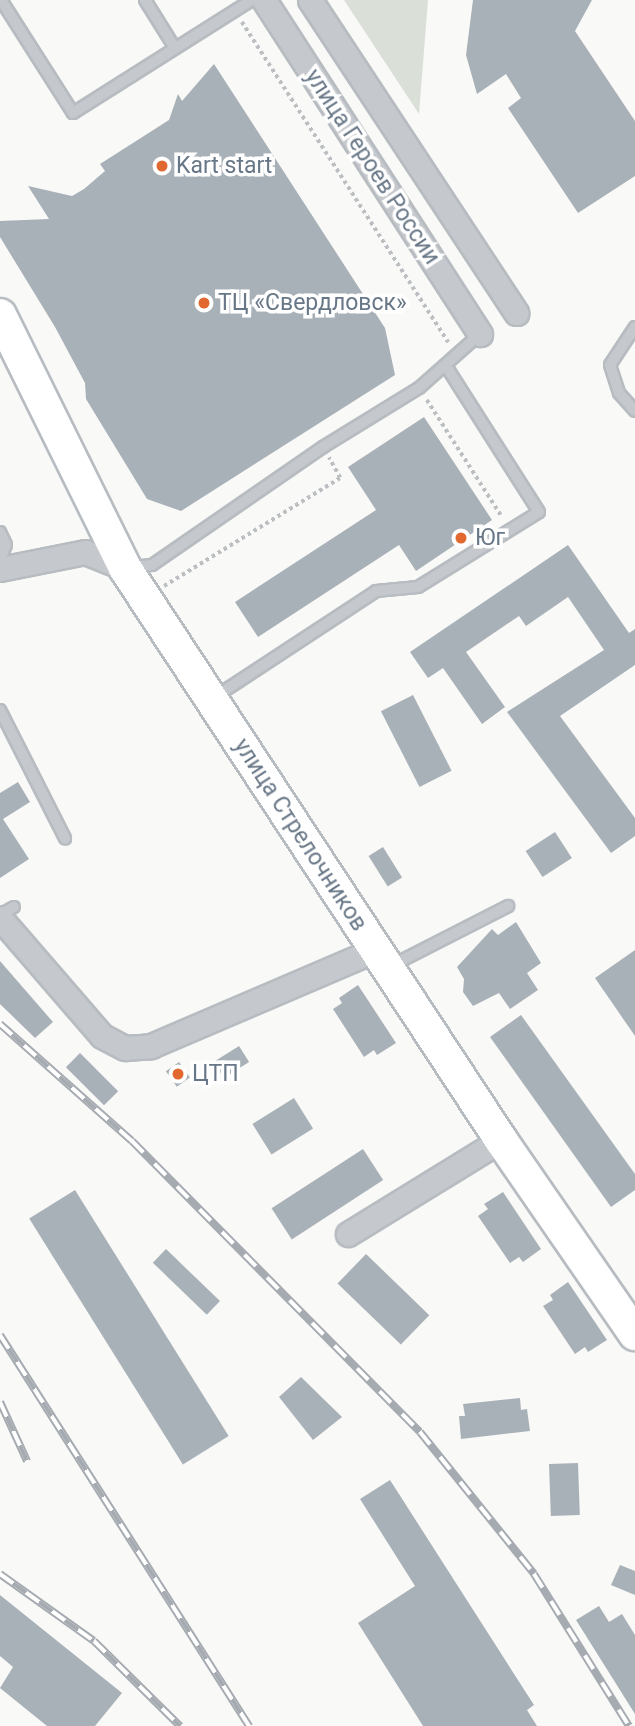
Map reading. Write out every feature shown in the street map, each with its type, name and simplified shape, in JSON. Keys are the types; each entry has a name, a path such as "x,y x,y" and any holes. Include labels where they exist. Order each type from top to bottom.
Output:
{"main road":[{"name":"улица Стрелочников","path":"0,315 125,568 501,1140 635,1334"}],"street":[{"name":"улица Героев России","path":"264,0 480,334"},
{"name":"улица Героев России","path":"310,0 516,313"},
{"path":"0,569 85,552 125,568"},
{"path":"5,913 96,1030 125,1048 150,1046 381,959"},
{"path":"348,1234 501,1140"}],"lane":[{"path":"1,0 73,113 252,0"},
{"path":"145,0 175,48"},
{"path":"635,327 610,365 619,393 635,411"},
{"path":"125,568 152,565 323,447 419,388 480,334"},
{"path":"224,691 376,591 418,587 539,512 446,366"},
{"path":"0,532 6,545 0,560"},
{"path":"0,710 65,838"},
{"path":"381,959 508,906"}],"path":[{"path":"241,20 454,350"},
{"path":"419,388 503,519 492,526"}],"shaded area":[{"path":"344,0 428,0 419,114"}],"building":[{"path":"473,0 592,0 575,31 635,121 635,176 578,213 508,108 521,98 506,74 477,94 466,55"},
{"name":"ТЦ «Свердловск»","path":"214,64 385,328 395,375 181,511 147,499 86,399 85,383 55,327 0,237 0,221 49,219 28,186 72,196 84,189 105,171 100,164 169,120 178,94 182,101"},
{"path":"424,417 492,520 416,571 399,545 258,637 235,602 376,510 348,467"},
{"path":"568,545 629,633 635,629 635,665 560,716 635,818 635,836 611,853 507,712 604,650 568,597 526,626 519,616 466,652 505,707 482,724 443,668 428,678 410,652"},
{"path":"413,695 452,771 420,787 381,711"},
{"path":"18,782 30,802 3,819 29,859 0,878 0,793"},
{"path":"555,832 572,858 543,877 526,851"},
{"path":"383,847 402,878 388,887 369,856"},
{"path":"516,922 541,963 527,973 538,990 510,1009 499,993 473,1006 463,992 464,979 457,967 492,929 498,935"},
{"path":"635,950 635,1036 595,978"},
{"path":"0,961 53,1022 35,1038 0,1004"},
{"path":"358,985 396,1043 377,1055 374,1050 364,1057 333,1009 342,1003 339,998"},
{"path":"521,1015 635,1174 635,1190 611,1207 490,1037"},
{"path":"239,1046 249,1062 224,1078 214,1062"},
{"path":"80,1053 118,1091 104,1105 66,1067"},
{"name":"ЦТП","path":"179,1062 190,1078 177,1087 166,1071"},
{"path":"294,1098 313,1129 272,1154 252,1124"},
{"path":"363,1149 383,1180 292,1239 272,1208"},
{"path":"75,1190 229,1436 183,1465 29,1219"},
{"path":"503,1192 541,1249 523,1262 519,1257 510,1263 478,1216 488,1209 484,1204"},
{"path":"166,1249 220,1301 207,1315 153,1263"},
{"path":"366,1254 429,1315 401,1345 338,1283"},
{"path":"568,1282 607,1340 588,1352 585,1347 575,1354 543,1306 553,1300 550,1295"},
{"path":"301,1377 342,1417 313,1440 279,1397"},
{"path":"520,1398 521,1410 527,1409 530,1431 461,1439 459,1416 465,1416 463,1404"},
{"path":"578,1463 580,1515 551,1516 549,1464"},
{"path":"390,1480 534,1705 527,1710 537,1726 423,1726 358,1623 415,1586 360,1499"},
{"path":"620,1565 635,1571 635,1595 611,1585"},
{"path":"0,1595 122,1693 95,1726 47,1726 0,1688 13,1667 0,1656"},
{"path":"599,1606 609,1622 622,1614 635,1635 635,1714 576,1620"}],"railway":[{"path":"0,1024 132,1141 420,1432 534,1574 629,1726"},
{"path":"0,1335 249,1726"},
{"path":"0,1402 27,1461"},
{"path":"0,1574 94,1641 180,1726"}],"place":[{"name":"Kart start","path":"162,166"},
{"name":"ТЦ «Свердловск»","path":"204,303"},
{"name":"Юг","path":"461,538"},
{"name":"ЦТП","path":"178,1074"}]}
